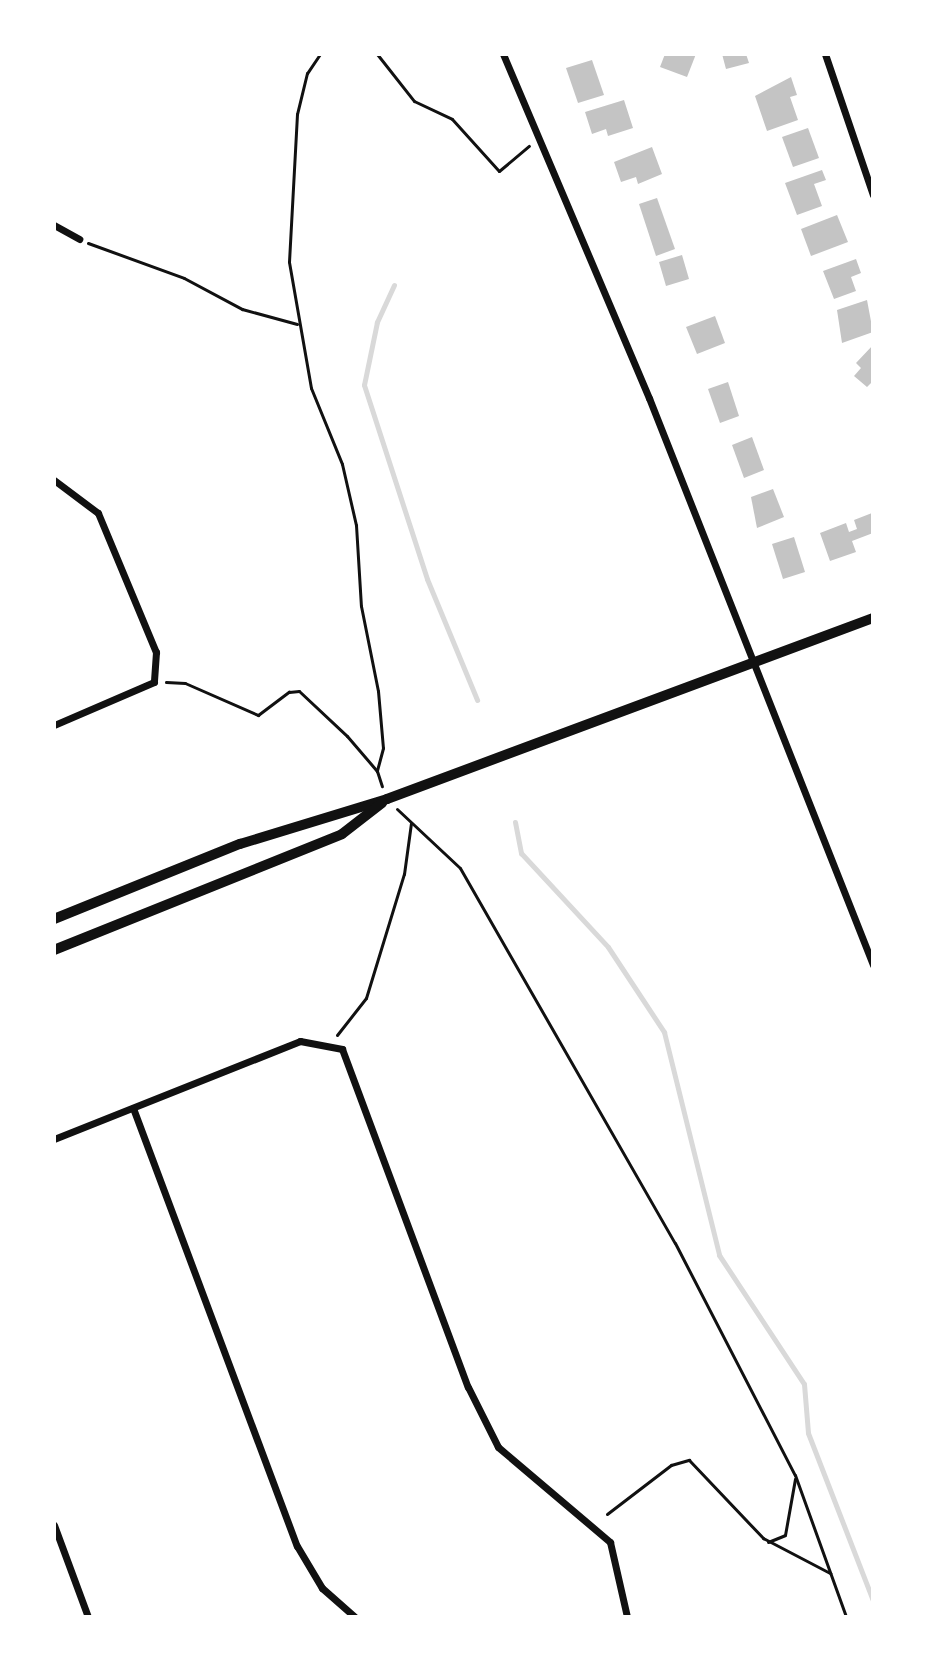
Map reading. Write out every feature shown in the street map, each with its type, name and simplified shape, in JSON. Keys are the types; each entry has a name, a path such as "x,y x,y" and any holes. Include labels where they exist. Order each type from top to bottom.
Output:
{"main road":[{"path":"54,919 240,844 387,799 873,618"},
{"path":"54,950 342,834 387,799"}],"street":[{"path":"503,54 649,398 873,965"},
{"path":"825,54 873,195"},
{"path":"54,225 79,239"},
{"path":"54,480 98,513 156,652 154,682 54,725"},
{"path":"54,1139 300,1041 329,1044 342,1049 468,1387 498,1447 610,1542 627,1617"},
{"path":"133,1108 297,1546 322,1588 355,1617"},
{"path":"54,1525 88,1617"}],"path":[{"path":"320,54 307,73 297,114 289,262 297,324 311,388 342,464 356,525 357,582 378,691 383,748 377,771"},
{"path":"377,54 414,101 452,119 499,171 537,138"},
{"path":"79,239 184,278 242,309 297,324"},
{"path":"154,682 185,683 258,715 289,692 299,691 377,771 387,799 460,868 675,1243 795,1475 846,1617"},
{"path":"329,1044 366,998 404,874 411,822"},
{"path":"607,1514 671,1465 689,1460 768,1542 830,1573"},
{"path":"768,1542 785,1535 795,1475"}],"building":[{"path":"665,54 696,54 687,77 660,67"},
{"path":"722,54 746,54 749,63 726,69"},
{"path":"592,60 604,95 578,103 566,68"},
{"path":"791,77 797,95 790,97 798,120 767,131 755,96"},
{"path":"624,100 633,128 608,136 606,129 592,134 585,112"},
{"path":"808,128 819,158 793,167 782,137"},
{"path":"652,147 662,174 638,184 636,177 621,182 614,162"},
{"path":"822,170 826,180 814,184 822,206 797,215 785,183"},
{"path":"657,198 675,249 656,256 639,204"},
{"path":"837,215 848,242 811,256 801,229"},
{"path":"682,255 689,279 666,286 659,262"},
{"path":"856,259 861,273 851,277 856,291 834,299 823,271"},
{"path":"867,300 873,332 842,343 837,310"},
{"path":"715,316 725,343 697,354 686,327"},
{"path":"873,345 873,381 867,387 854,376 861,368 856,363"},
{"path":"728,382 739,416 720,423 708,389"},
{"path":"752,437 764,470 744,478 732,445"},
{"path":"773,489 784,517 757,528 751,497"},
{"path":"872,513 873,533 852,541 856,552 830,561 820,533 846,523 849,532 857,529 854,520"},
{"path":"794,537 805,572 783,579 772,544"}],"waterway":[{"path":"394,285 377,322 364,385 427,579 477,700"},
{"path":"515,822 521,853 608,947 664,1032 719,1255 804,1384 808,1433 873,1601"}]}
